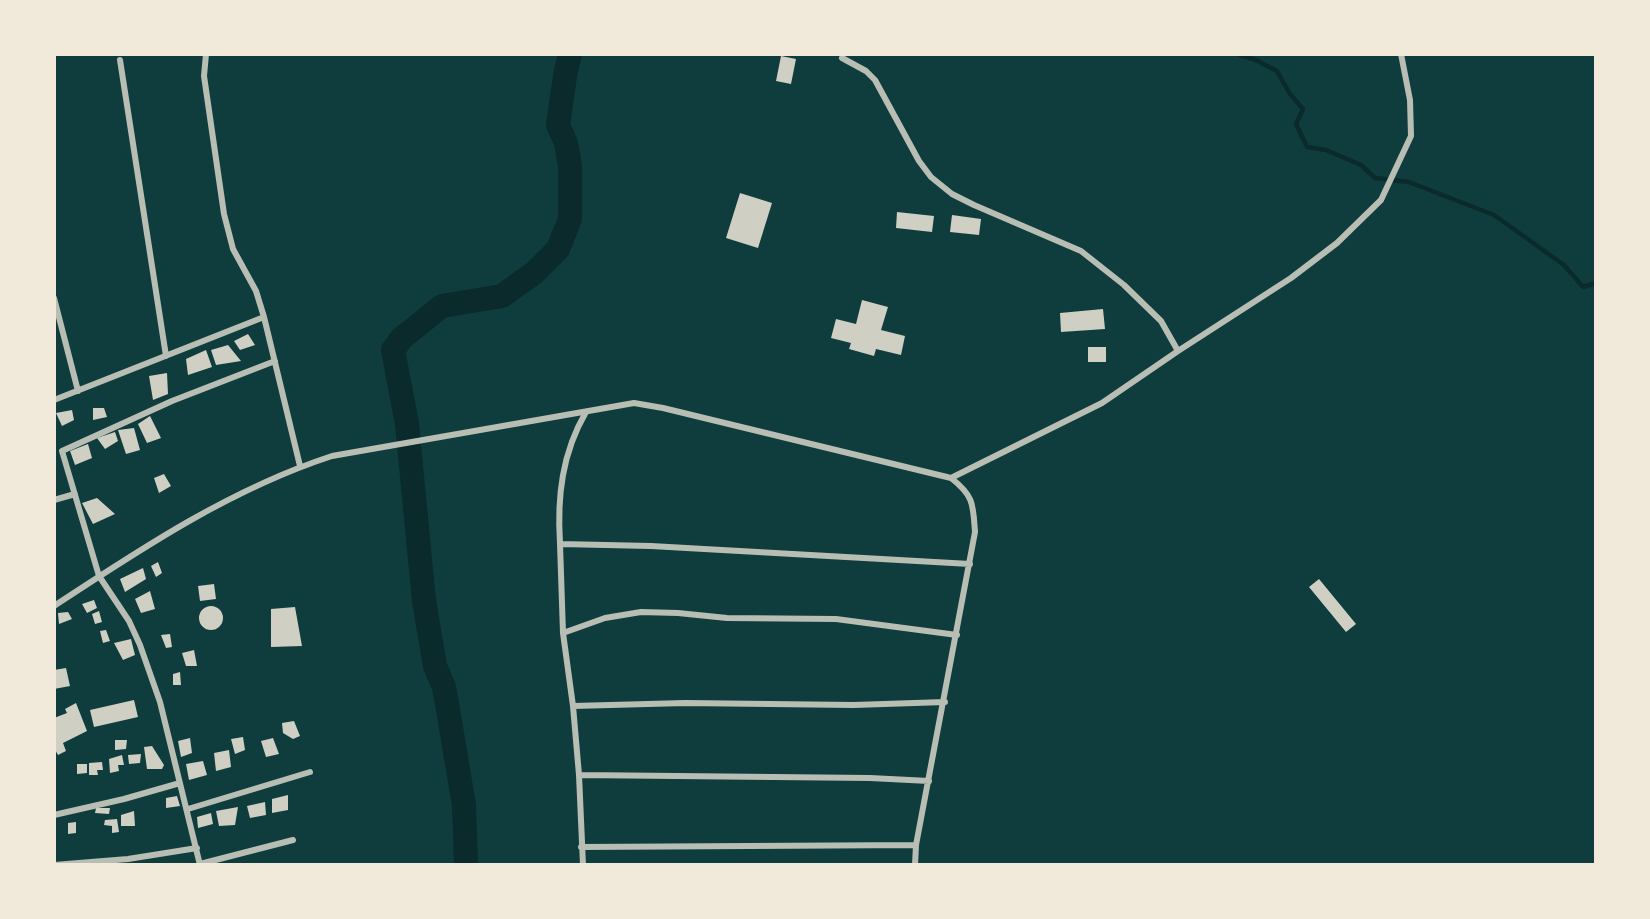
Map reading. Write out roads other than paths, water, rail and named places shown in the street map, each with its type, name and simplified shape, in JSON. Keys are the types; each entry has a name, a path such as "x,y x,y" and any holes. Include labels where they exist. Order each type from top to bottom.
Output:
{"street":[{"path":"206,54 204,76 224,214 233,249 256,291 264,317 300,466"},
{"path":"951,478 1102,403 1291,278 1337,243 1381,200 1411,136 1410,100 1401,54"},
{"path":"842,58 866,71 875,80 919,161 931,177 963,199 1080,251 1124,285 1161,321 1178,351"},
{"path":"120,60 166,356"},
{"path":"54,298 78,391"},
{"path":"54,400 264,317"},
{"path":"54,454 172,401 275,361"},
{"path":"54,606 225,500 300,466 332,456 374,448 634,403 951,478 967,491 973,507 975,532 916,845 915,865"},
{"path":"583,865 579,775 563,633 560,544 562,475 573,439 586,412"},
{"path":"62,451 99,576 129,621 160,702 200,864 293,840"},
{"path":"54,500 75,494"},
{"path":"560,544 651,546 970,564"},
{"path":"563,633 605,618 641,612 727,618 836,618 957,635"},
{"path":"573,706 945,702"},
{"path":"188,809 310,772"},
{"path":"579,775 929,781"},
{"path":"54,814 124,799 180,783"},
{"path":"581,847 916,845"},
{"path":"54,865 128,859 197,848"}],"waterway":[{"path":"466,865 464,805 444,687 435,666 424,601 407,424 393,350 402,338 442,306 502,296 534,273 558,249 570,219 570,166 566,143 558,125 570,54"},
{"path":"1237,54 1277,71 1290,94 1303,109 1296,124 1307,147 1326,150 1361,165 1375,178 1409,182 1494,215 1564,265 1583,287 1596,283"}]}
